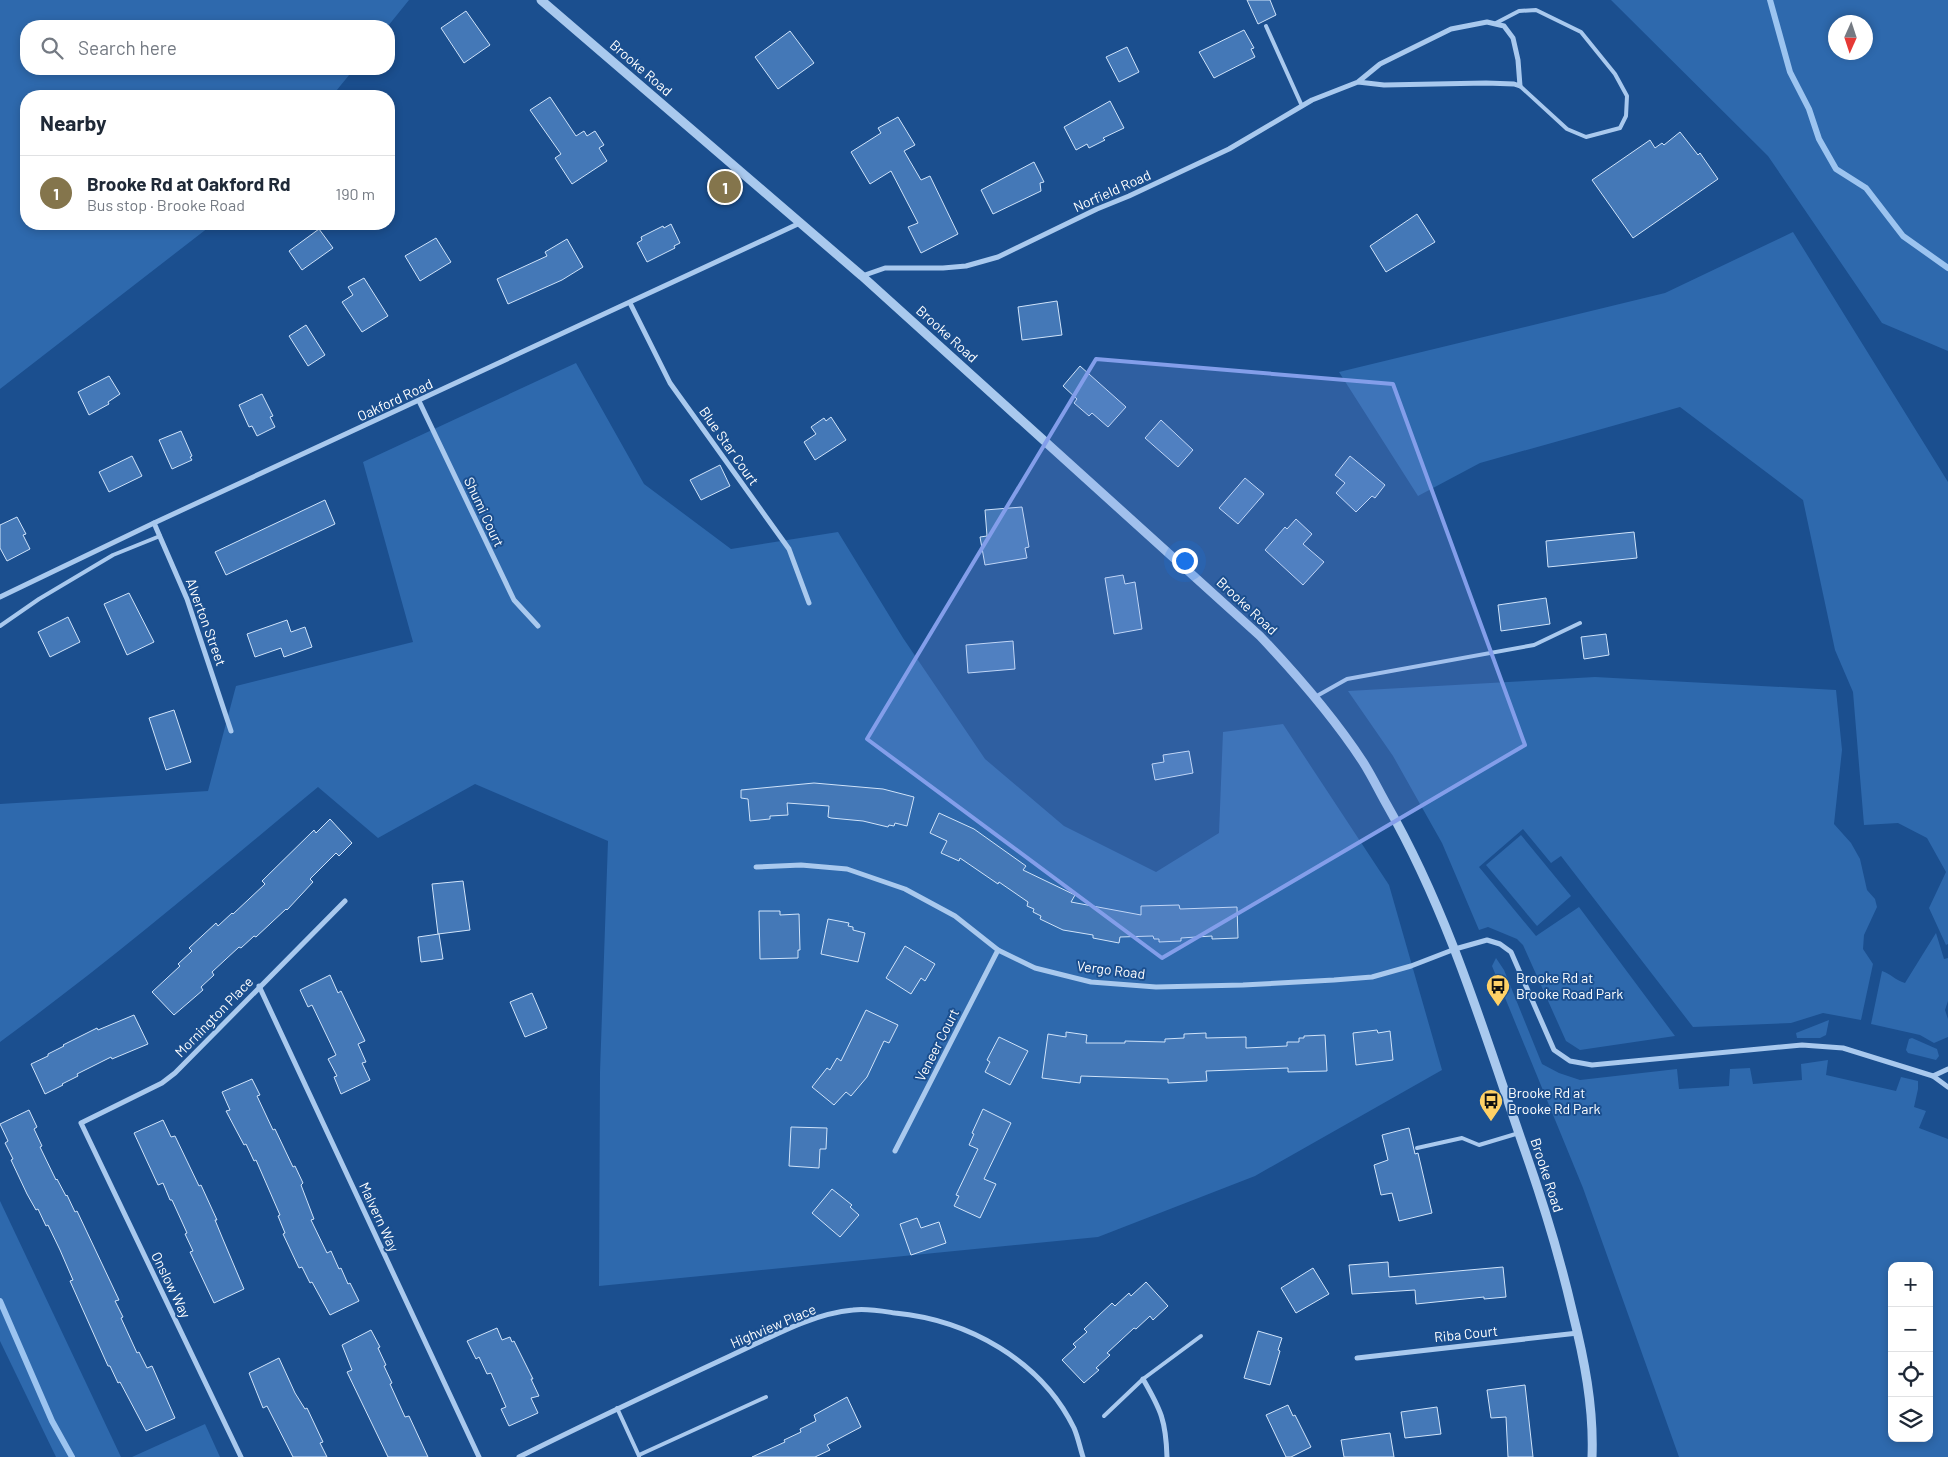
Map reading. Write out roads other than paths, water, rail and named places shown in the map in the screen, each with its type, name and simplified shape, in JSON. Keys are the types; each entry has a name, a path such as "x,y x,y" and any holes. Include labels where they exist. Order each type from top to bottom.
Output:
{"street":[{"name":"Brooke Road","path":"541,0 862,276 1260,636 1306,685 1363,762 1399,826 1429,886 1455,949 1542,1200 1564,1274 1578,1333 1590,1397 1592,1457"},
{"name":"Norfield Road","path":"862,276 885,268 966,266 998,258 1097,209 1229,149 1312,100 1358,82 1380,64 1452,29 1473,23 1496,23"},
{"path":"1496,23 1504,26 1512,38 1518,60 1520,86"},
{"name":"Norfield Road","path":"1358,82 1384,85 1486,83 1520,86"},
{"name":"Oakford Road","path":"0,597 154,523 800,223"},
{"name":"Blue Star Court","path":"630,303 670,383 789,549 809,603"},
{"name":"Shumi Court","path":"419,401 514,600 538,626"},
{"name":"Alverton Street","path":"154,523 186,599 231,731"},
{"name":"Vergo Road","path":"756,867 801,865 847,869 863,874 904,889 955,916 998,950 1035,968 1091,982 1156,987 1243,985 1372,976 1411,966 1455,949 1487,940 1500,944 1511,952 1554,1050 1570,1061 1592,1065 1802,1045 1843,1048 1933,1076 1948,1086"},
{"name":"Mornington Place","path":"81,1122 162,1083 175,1073 345,901"},
{"name":"Veneer Court","path":"895,1151 998,950"},
{"name":"Malvern Way","path":"259,986 479,1457"},
{"path":"1933,1076 1948,1069"},
{"name":"Onslow Way","path":"81,1122 241,1457"},
{"name":"Highview Place","path":"519,1457 617,1408 812,1319 854,1309 912,1314 935,1319 969,1331 994,1344 1014,1357 1035,1375 1059,1405 1074,1428 1084,1457"},
{"name":"Riba Court","path":"1357,1358 1578,1333"},
{"path":"1143,1379 1159,1406 1164,1422 1167,1457"}],"lane":[{"path":"1496,23 1519,11 1536,10 1581,32 1615,74 1627,96 1626,116 1620,128 1586,137 1567,129 1520,86"},
{"path":"1266,26 1302,106"},
{"path":"0,626 39,599 113,555 160,536"},
{"path":"1315,697 1347,679 1534,646 1580,623"},
{"path":"1417,1148 1462,1138 1479,1145 1519,1134"},
{"path":"1104,1416 1143,1379 1201,1336"},
{"path":"617,1408 639,1456 766,1396"}],"waterway":[{"path":"1770,0 1790,72 1809,109 1819,139 1836,169 1866,188 1903,236 1948,268"},
{"path":"0,1301 52,1421 72,1457"}],"place":[{"name":"Brooke Rd at Oakford Rd","path":"725,187"},
{"name":"Brooke Rd at Brooke Road Park","path":"1498,1007"},
{"name":"Brooke Rd at Brooke Rd Park","path":"1491,1122"}]}
